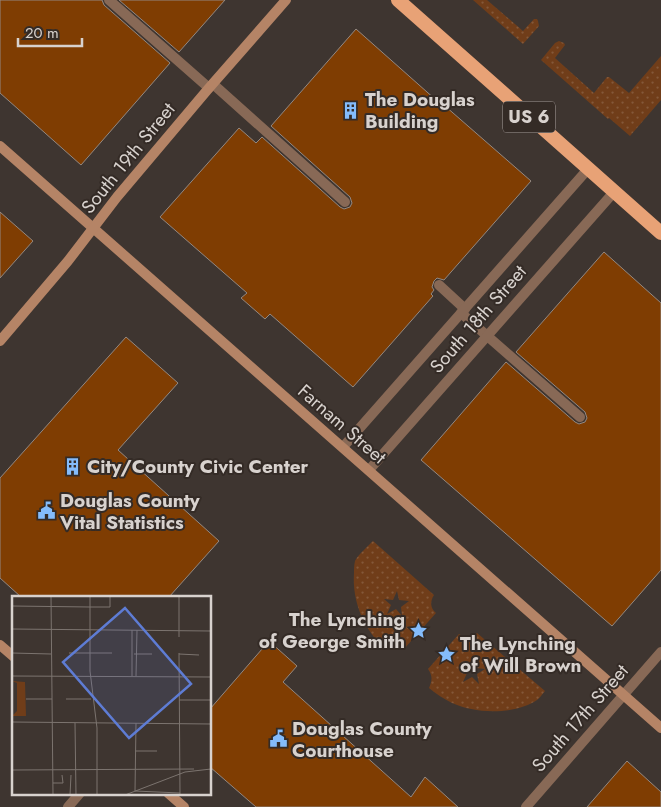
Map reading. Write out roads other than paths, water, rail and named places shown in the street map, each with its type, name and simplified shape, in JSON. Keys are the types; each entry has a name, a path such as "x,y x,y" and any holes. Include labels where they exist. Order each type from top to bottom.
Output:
{"highway":[{"name":"US 6","path":"398,0 661,233"}],"main road":[{"name":"South 19th Street","path":"0,341 68,261 117,197 286,0"},
{"name":"Farnam Street","path":"0,146 661,728"},
{"path":"0,645 12,655"},
{"path":"169,794 184,807"}],"street":[{"path":"109,0 345,202"},
{"name":"South 18th Street","path":"343,448 588,169"},
{"name":"South 18th Street","path":"369,470 614,192"},
{"path":"439,286 488,336 580,417"},
{"name":"South 17th Street","path":"526,807 661,652"},
{"path":"68,807 79,794"}],"place":[{"name":"The Douglas Building","path":"351,110"},
{"name":"City/County Civic Center","path":"73,466"},
{"name":"Douglas County Vital Statistics","path":"46,511"},
{"name":"The Lynching of George Smith","path":"419,630"},
{"name":"The Lynching of Will Brown","path":"446,654"},
{"name":"Douglas County Courthouse","path":"278,739"}]}
